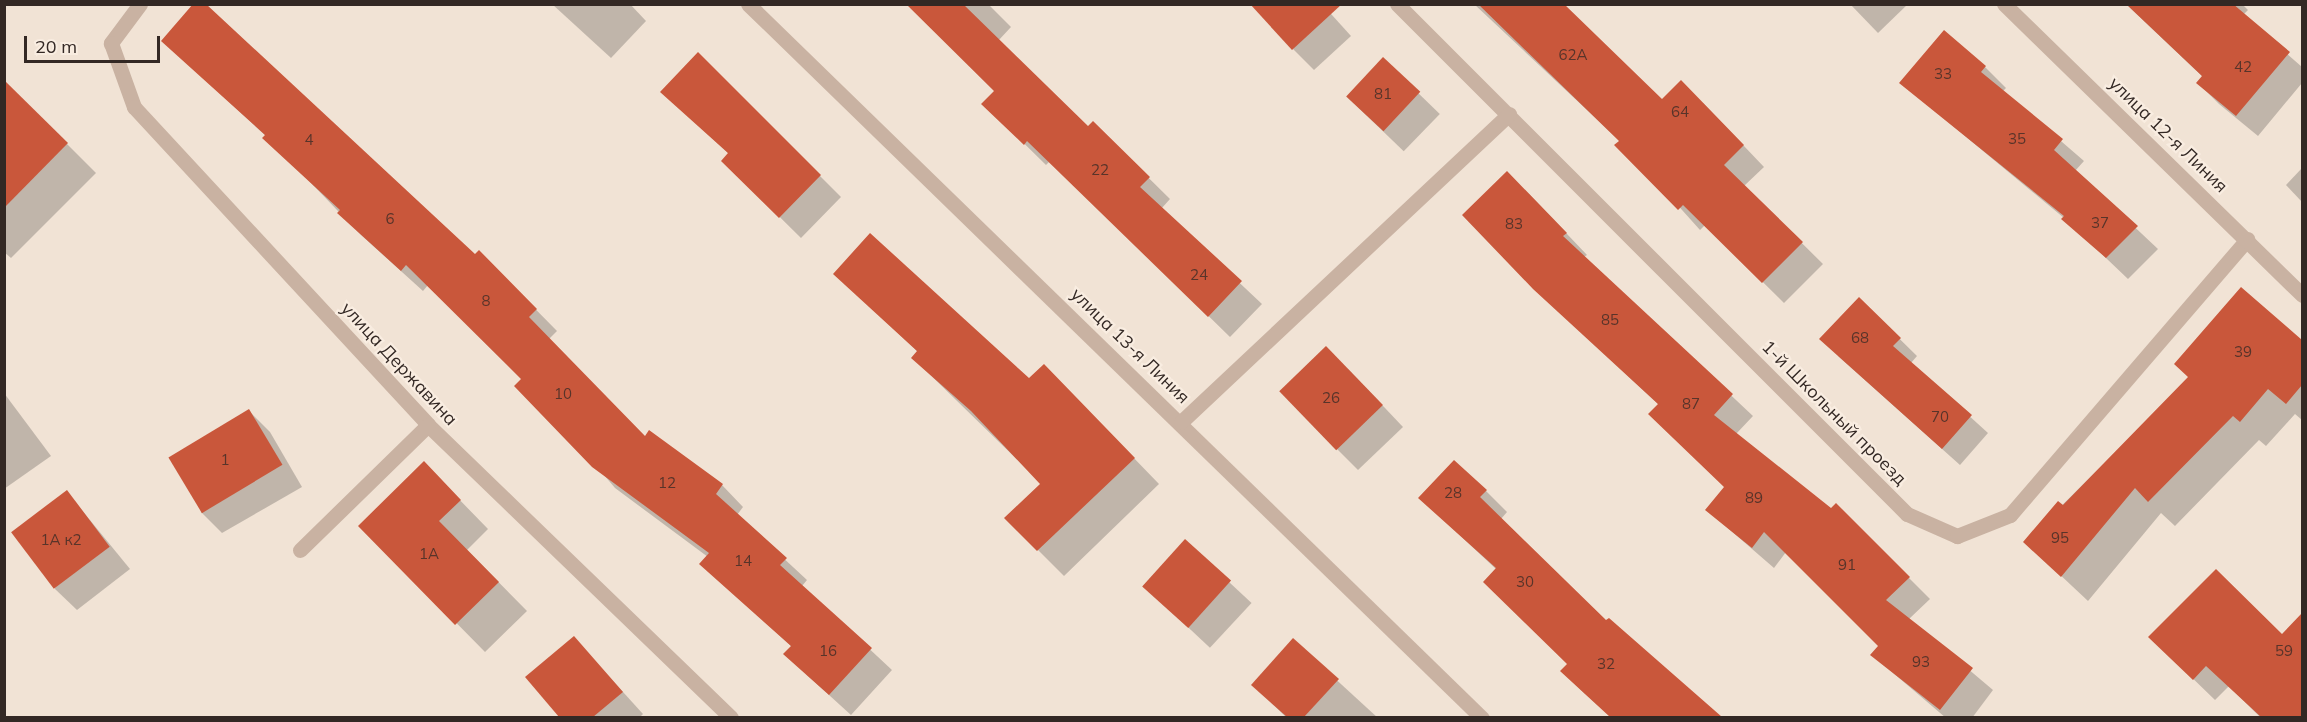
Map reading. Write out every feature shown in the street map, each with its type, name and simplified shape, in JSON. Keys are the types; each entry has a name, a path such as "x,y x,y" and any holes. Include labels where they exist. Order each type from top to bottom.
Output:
{"lane":[{"name":"улица Державина","path":"140,4 111,43 134,107 428,425 731,717"},
{"name":"улица 13-я Линия","path":"748,4 1181,422 1482,717"},
{"name":"1-й Школьный проезд","path":"1396,4 1509,114 1907,514 1957,536 2010,515 2247,239"},
{"name":"улица 12-я Линия","path":"2004,4 2302,295"},
{"path":"1181,422 1509,114"},
{"path":"300,550 428,425"}],"building":[{"path":"193,4 206,4 475,254 479,250 537,309 529,317 645,436 649,430 723,484 716,494 787,558 780,565 872,648 829,695 783,654 791,646 699,564 709,553 592,467 514,386 521,379 406,265 401,271 337,213 340,210 262,138 265,135 161,41"},
{"path":"906,4 963,4 1088,126 1093,121 1150,177 1140,187 1242,281 1208,317 1027,141 1024,145 981,104 994,91"},
{"path":"1250,4 1342,4 1292,50"},
{"path":"1478,4 1564,4 1662,99 1681,80 1744,145 1724,165 1803,242 1762,283 1683,205 1678,210 1614,145 1619,141"},
{"path":"2126,4 2233,4 2290,52 2236,116 2196,83 2202,76"},
{"path":"1944,30 1986,66 1981,72 2063,139 2054,150 2138,226 2106,258 2061,219 2064,216 1899,83"},
{"path":"698,52 821,175 779,218 721,161 728,153 660,92"},
{"path":"1383,57 1420,92 1383,131 1346,96"},
{"path":"4,80 68,143 4,208"},
{"path":"1507,171 1567,233 1563,236 1733,394 1714,415 1831,508 1836,503 1910,577 1886,600 1973,668 1940,710 1870,655 1878,646 1764,532 1752,548 1705,510 1724,487 1648,414 1658,404 1533,289 1462,215"},
{"path":"870,233 1029,378 1044,364 1135,458 1037,551 1004,518 1040,484 971,411 911,358 917,351 833,274"},
{"path":"2241,287 2302,340 2302,385 2286,404 2268,389 2240,422 2233,416 2148,502 2135,488 2061,577 2023,542 2058,501 2063,505 2188,377 2174,364"},
{"path":"1859,297 1901,338 1893,346 1972,415 1942,449 1819,339"},
{"path":"1326,346 1383,405 1336,450 1279,391"},
{"path":"249,409 282,465 202,513 168,457"},
{"path":"1454,460 1487,490 1480,497 1606,620 1609,618 1722,717 1610,717 1560,671 1567,664 1483,582 1496,568 1418,498"},
{"path":"424,461 461,500 439,521 499,582 455,625 358,526"},
{"path":"67,490 110,547 54,589 11,532"},
{"path":"1185,539 1231,580 1188,628 1142,587"},
{"path":"2216,569 2282,634 2302,613 2302,717 2261,717 2206,666 2193,680 2148,637"},
{"path":"574,636 623,692 593,717 559,717 525,677"},
{"path":"1293,638 1339,679 1304,717 1287,717 1251,685"}]}
